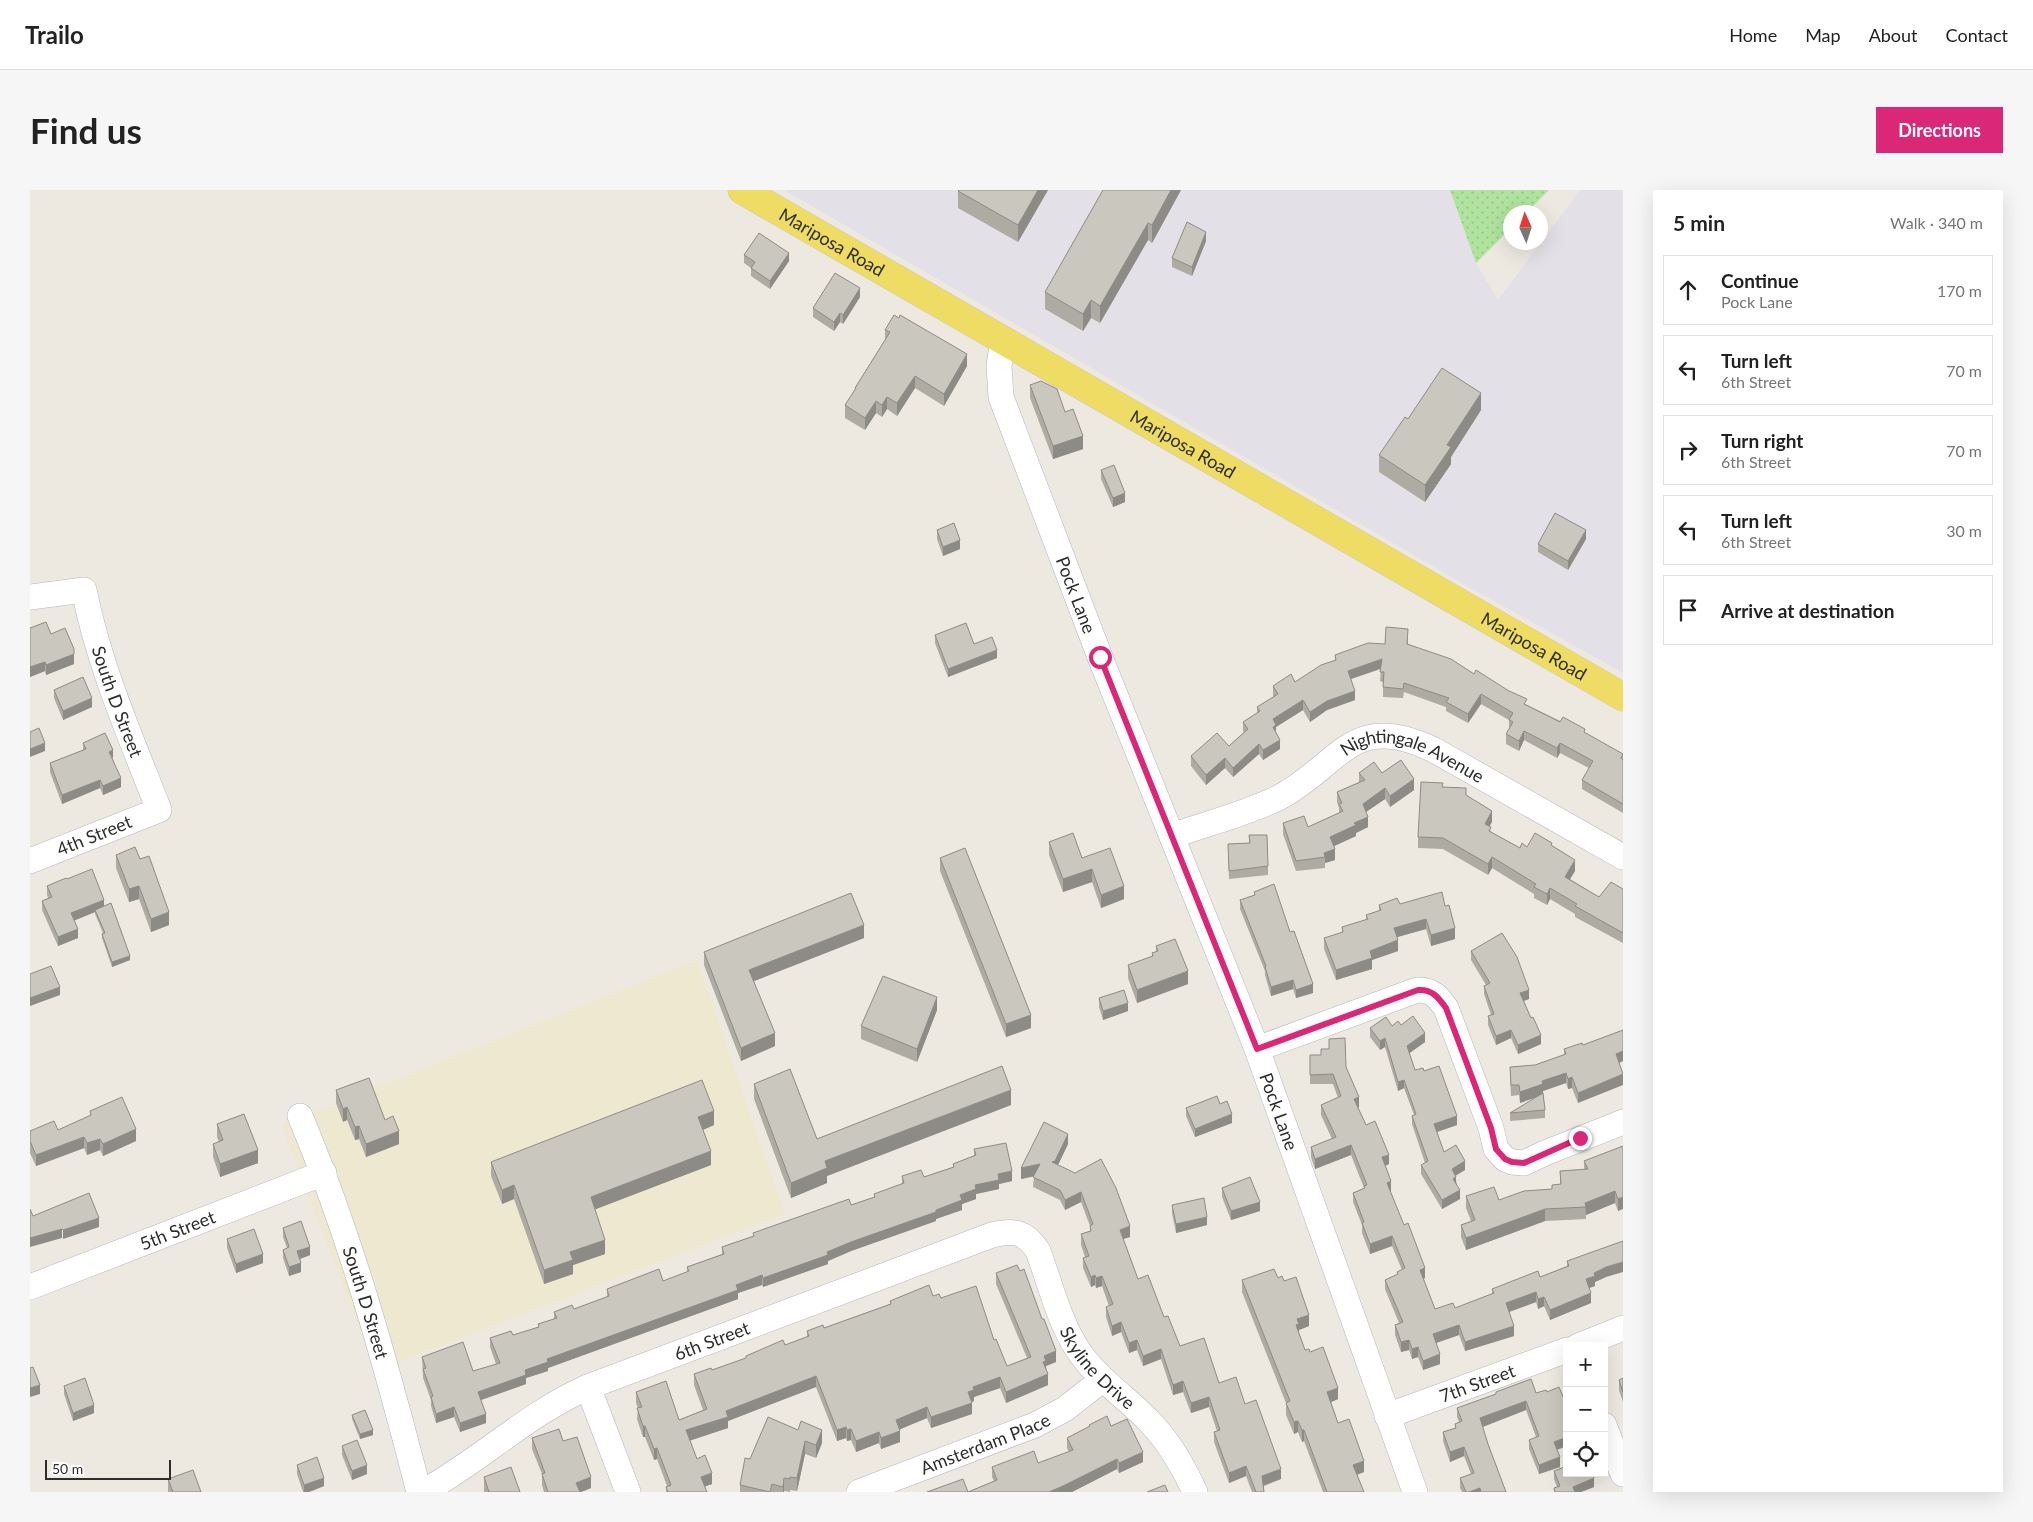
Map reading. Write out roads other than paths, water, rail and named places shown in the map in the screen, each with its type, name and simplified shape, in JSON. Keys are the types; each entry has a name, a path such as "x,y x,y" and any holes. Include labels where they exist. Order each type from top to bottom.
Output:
{"main road":[{"name":"Mariposa Road","path":"742,190 1623,696"}],"street":[{"name":"Pock Lane","path":"1003,339 999,366 1001,397 1100,657 1257,1049 1415,1492"},
{"name":"South D Street","path":"30,597 84,590 104,668 159,810"},
{"name":"Nightingale Avenue","path":"1172,836 1249,810 1281,796 1345,748 1365,739 1383,735 1414,740 1434,750 1623,857"},
{"name":"4th Street","path":"30,861 159,810"},
{"path":"1257,1049 1422,990 1436,994 1446,1008 1491,1128 1496,1149 1505,1159 1524,1163 1545,1152 1623,1122"},
{"name":"South D Street","path":"300,1116 324,1173 389,1374 419,1492"},
{"name":"5th Street","path":"30,1287 324,1173"},
{"name":"Skyline Drive","path":"1019,1232 1031,1240 1038,1251 1066,1327 1079,1352 1102,1380 1149,1421 1168,1443 1184,1467 1195,1492"},
{"name":"6th Street","path":"423,1492 450,1477 540,1412 561,1399 588,1387 992,1234 1019,1232"},
{"path":"1588,1342 1623,1328"},
{"name":"7th Street","path":"1387,1416 1563,1351"},
{"name":"Amsterdam Place","path":"859,1492 1035,1425 1065,1409 1102,1380"},
{"path":"588,1387 628,1492"},
{"path":"1607,1432 1623,1474"}]}
